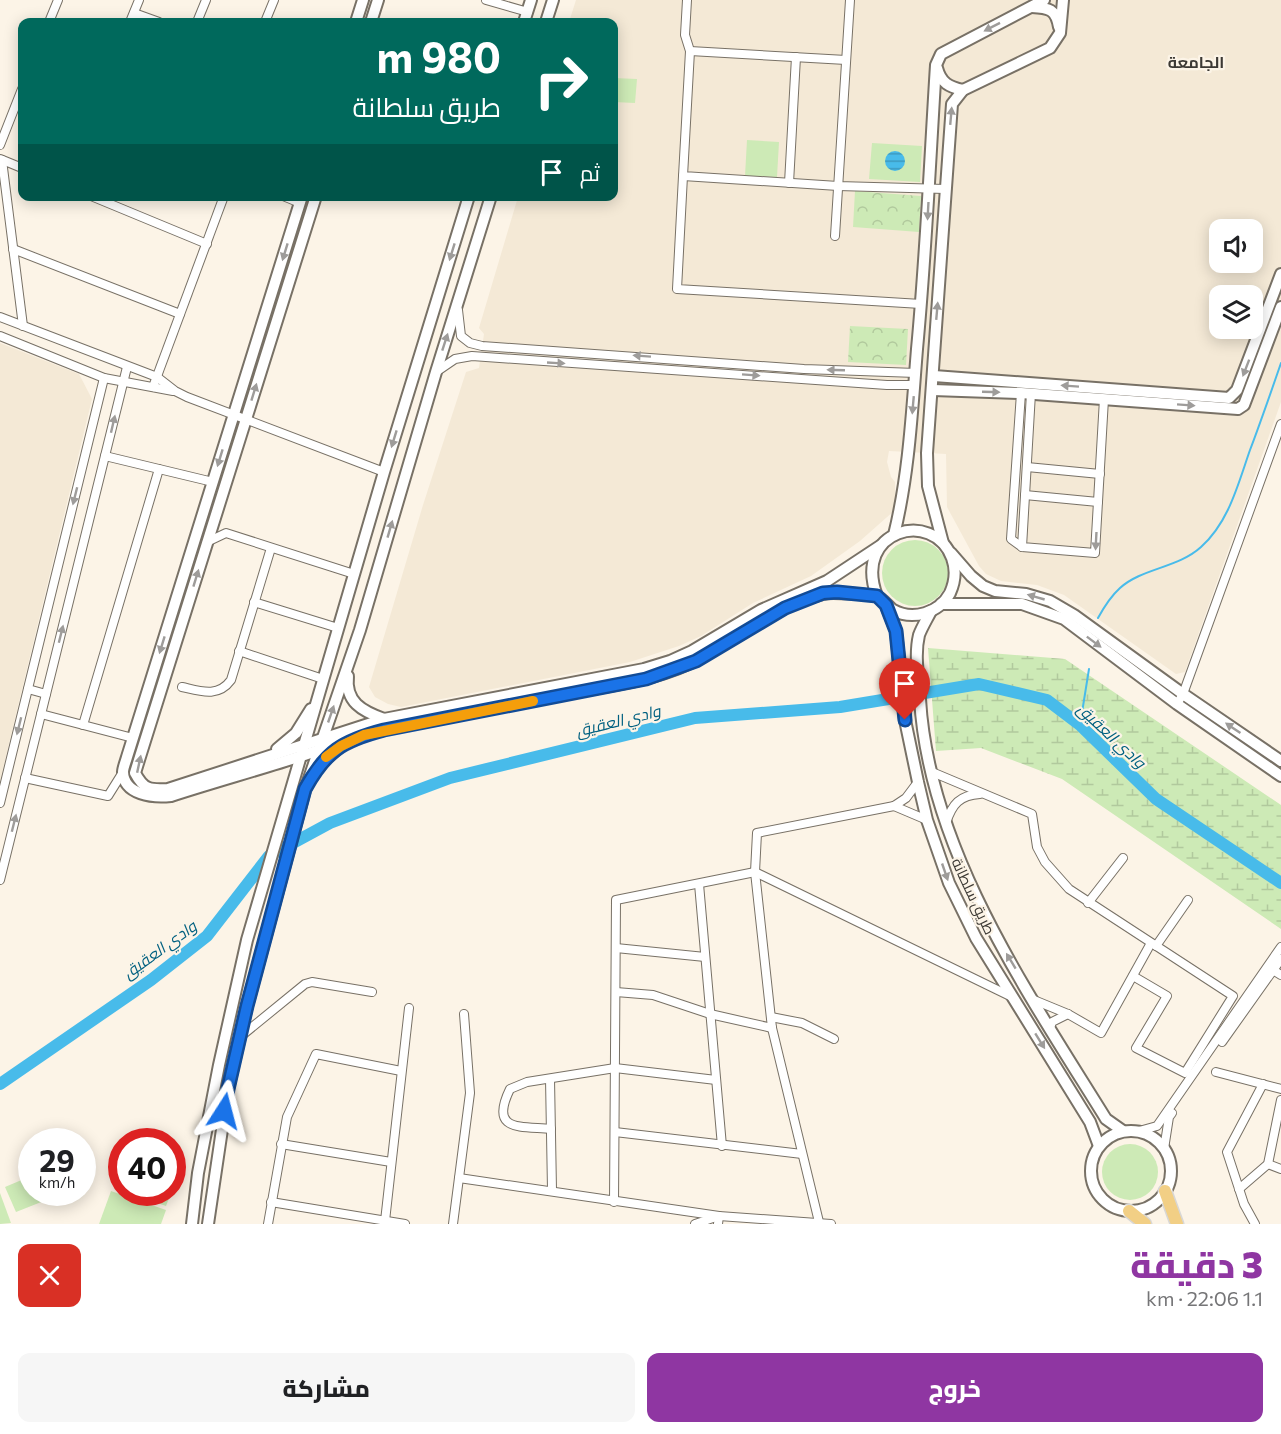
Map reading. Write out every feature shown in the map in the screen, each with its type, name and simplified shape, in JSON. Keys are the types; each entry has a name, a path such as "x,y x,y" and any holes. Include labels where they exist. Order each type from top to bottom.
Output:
{"main road":[{"path":"357,18 363,0"},
{"path":"372,18 378,0"},
{"path":"526,17 531,0"},
{"path":"547,18 553,0"},
{"path":"894,535 909,452 930,189 936,65 941,54 1044,0"},
{"path":"314,201 135,772 141,784 152,789 168,789 261,764 302,756 364,735 646,679 696,661 768,617 823,593 837,592 881,601 907,615 931,611 941,604 954,583 955,571 928,486 927,453 952,104 963,90 1050,48 1060,33 1063,0"},
{"path":"1031,7 1048,8 1057,16 1060,33"},
{"path":"936,65 939,77 945,84 963,90"},
{"path":"931,150 948,151"},
{"path":"301,201 123,772 128,785 135,791 159,797 171,796 261,764 305,743 384,719 644,669 670,661 692,651 780,600 827,581 894,535 914,531 926,533 945,545 971,576 983,586 995,591 1026,594 1050,601 1074,615 1281,761"},
{"path":"192,1224 198,1173 247,940 384,472 467,201"},
{"path":"384,719 354,704 347,679 436,372 489,201"},
{"path":"934,376 1229,398 1238,390 1281,274"},
{"path":"933,390 1026,393 1238,409 1244,405 1281,307"},
{"path":"918,348 935,350"},
{"path":"881,601 872,584 871,571 874,558 885,543"},
{"name":"طريق سلطانة","path":"881,601 896,631 905,720 912,755 927,820 949,883 976,938 1090,1122 1099,1146"},
{"path":"941,604 1022,603 1064,620 1177,704 1281,776"},
{"name":"طريق سلطانة","path":"931,611 920,635 917,658 920,709 928,754 946,823 967,878 993,932 1106,1119 1123,1131"},
{"path":"208,1224 228,1089 247,1006 305,789 360,630"},
{"path":"261,764 291,739 318,695"},
{"path":"305,789 328,755 364,735"},
{"path":"261,764 283,769 288,776 289,793"},
{"path":"1123,1131 1139,1131 1153,1138 1164,1149 1169,1159 1171,1170 1165,1191 1155,1203 1143,1209 1129,1211 1115,1208 1104,1201 1096,1191 1092,1181 1092,1161 1099,1146 1110,1136 1123,1131"},
{"path":"1165,1191 1177,1224"},
{"path":"1129,1211 1145,1224"}],"street":[{"path":"51,18 58,0"},
{"path":"132,18 139,0"},
{"path":"199,18 206,0"},
{"path":"267,18 274,0"},
{"path":"486,0 526,17"},
{"path":"687,0 684,34 690,51 677,289 921,304"},
{"path":"834,236 850,0"},
{"path":"134,13 148,18"},
{"path":"690,51 846,60"},
{"path":"789,183 796,57"},
{"path":"0,145 18,100"},
{"path":"18,166 1,160 23,326"},
{"path":"682,176 838,186 945,189"},
{"path":"103,201 207,244"},
{"path":"153,387 223,201"},
{"path":"13,249 180,314"},
{"path":"457,304 461,336 470,343 915,379"},
{"path":"0,317 158,377 175,391"},
{"path":"0,336 104,378 175,391 245,421 384,472"},
{"path":"498,360 500,347"},
{"path":"436,372 455,359 463,357 887,385 915,379"},
{"path":"0,879 127,367"},
{"path":"0,803 104,378"},
{"path":"1026,393 1011,539 1022,547 1095,553 1104,399"},
{"path":"1022,547 1027,467 1026,393"},
{"path":"1177,704 1183,694 1281,424"},
{"path":"105,456 213,482"},
{"path":"1027,467 1100,474"},
{"path":"83,725 159,469"},
{"path":"1025,495 1098,502"},
{"path":"207,542 226,533 354,574"},
{"path":"182,687 211,693 220,691 231,680 271,548"},
{"path":"254,602 338,628"},
{"path":"239,651 323,679"},
{"path":"28,689 46,694"},
{"path":"41,714 133,738"},
{"path":"932,771 1032,814 1037,847 1045,862 1069,889 1233,996 1185,1073 1136,1048 1167,996 1133,976"},
{"path":"26,778 108,796 123,772"},
{"path":"819,1222 772,1028 754,872 757,833 894,806 912,792 918,782"},
{"path":"946,823 956,801 963,796 984,794"},
{"path":"894,806 927,820"},
{"path":"1088,903 1123,858"},
{"path":"614,1202 616,900 754,872 1013,998"},
{"path":"699,884 722,1146"},
{"path":"1034,1000 1068,1014 1101,1033 1133,976 1188,900"},
{"path":"1139,1131 1157,1126 1281,947"},
{"path":"616,948 705,957"},
{"path":"1164,1149 1168,1117 1281,959"},
{"path":"974,979 987,980 991,977 994,968"},
{"path":"1273,970 1281,975"},
{"path":"240,1037 305,984 312,982 372,992"},
{"path":"616,992 653,995 710,1014 772,1028"},
{"path":"385,1221 409,1008"},
{"path":"453,1224 470,1093 464,1014"},
{"path":"1050,1028 1052,1022 1068,1014"},
{"path":"771,1017 802,1023 834,1039"},
{"path":"268,1224 287,1117 316,1054 401,1071"},
{"path":"551,1129 514,1126 506,1122 504,1118 506,1099 510,1089 527,1082 615,1068 716,1080"},
{"path":"1216,1072 1281,1089"},
{"path":"550,1079 552,1191"},
{"path":"1255,1224 1239,1189 1227,1152 1263,1084"},
{"path":"1239,1189 1268,1164 1281,1100"},
{"path":"615,1132 802,1154"},
{"path":"282,1144 391,1161"},
{"path":"1268,1164 1281,1168"},
{"path":"459,1178 552,1191 718,1220 831,1224"},
{"path":"271,1202 405,1224"},
{"path":"695,1224 718,1220"}],"shaded area":[{"path":"576,0 1281,0 1281,402 1185,672 1176,674 1064,595 1037,585 1001,581 986,574 979,566 947,507 946,454 889,451 887,462 891,477 895,482 895,510 860,541 811,576 753,603 701,636 679,646 630,662 401,707 388,704 375,697 369,687 423,505 466,372 479,368 484,334 479,328 517,201 618,201 618,18 570,18"},
{"path":"0,343 79,374 92,399 0,781"}],"green space":[{"path":"618,78 637,79 635,103 618,102"},
{"path":"747,140 779,142 777,177 745,176"},
{"path":"872,143 922,146 920,182 869,179"},
{"path":"855,191 921,196 919,232 853,227"},
{"path":"850,326 908,329 906,365 848,362"},
{"path":"915,540 927,543 938,550 945,561 948,573 945,585 938,596 927,603 915,606 903,603 892,596 885,585 882,573 885,561 892,550 903,543"},
{"path":"928,648 1065,659 1281,805 1281,929 1062,779 981,748 936,751"},
{"path":"1130,1144 1145,1149 1153,1157 1158,1172 1153,1187 1145,1195 1130,1200 1115,1195 1107,1187 1102,1172 1107,1157 1115,1149"},
{"path":"18,1182 18,1206 31,1206 16,1212 5,1187"},
{"path":"0,1193 11,1223 0,1224"},
{"path":"108,1199 108,1206 154,1206 166,1210 161,1224 99,1224"}],"water":[{"path":"895,151 902,154 905,161 902,168 895,171 888,168 885,161 888,154"}],"waterway":[{"path":"1098,618 1113,595 1129,581 1192,554 1211,537 1219,526 1237,489 1281,363"},
{"path":"1080,725 1089,669"},
{"name":"وادي العقيق","path":"0,1084 151,980 207,936 269,856 330,823 450,778 695,718 840,707 979,684 1047,700 1080,725 1156,799 1281,883"}],"slow traffic":[{"path":"326,757 341,746 364,735 533,701"}],"district":[{"name":"الجامعة","path":"1196,61"}],"route":[{"path":"224,1111 247,1006 305,789 320,764 341,746 364,735 384,730 646,679 696,661 785,608 823,593 837,592 877,596 886,605 896,631 905,720"}]}
